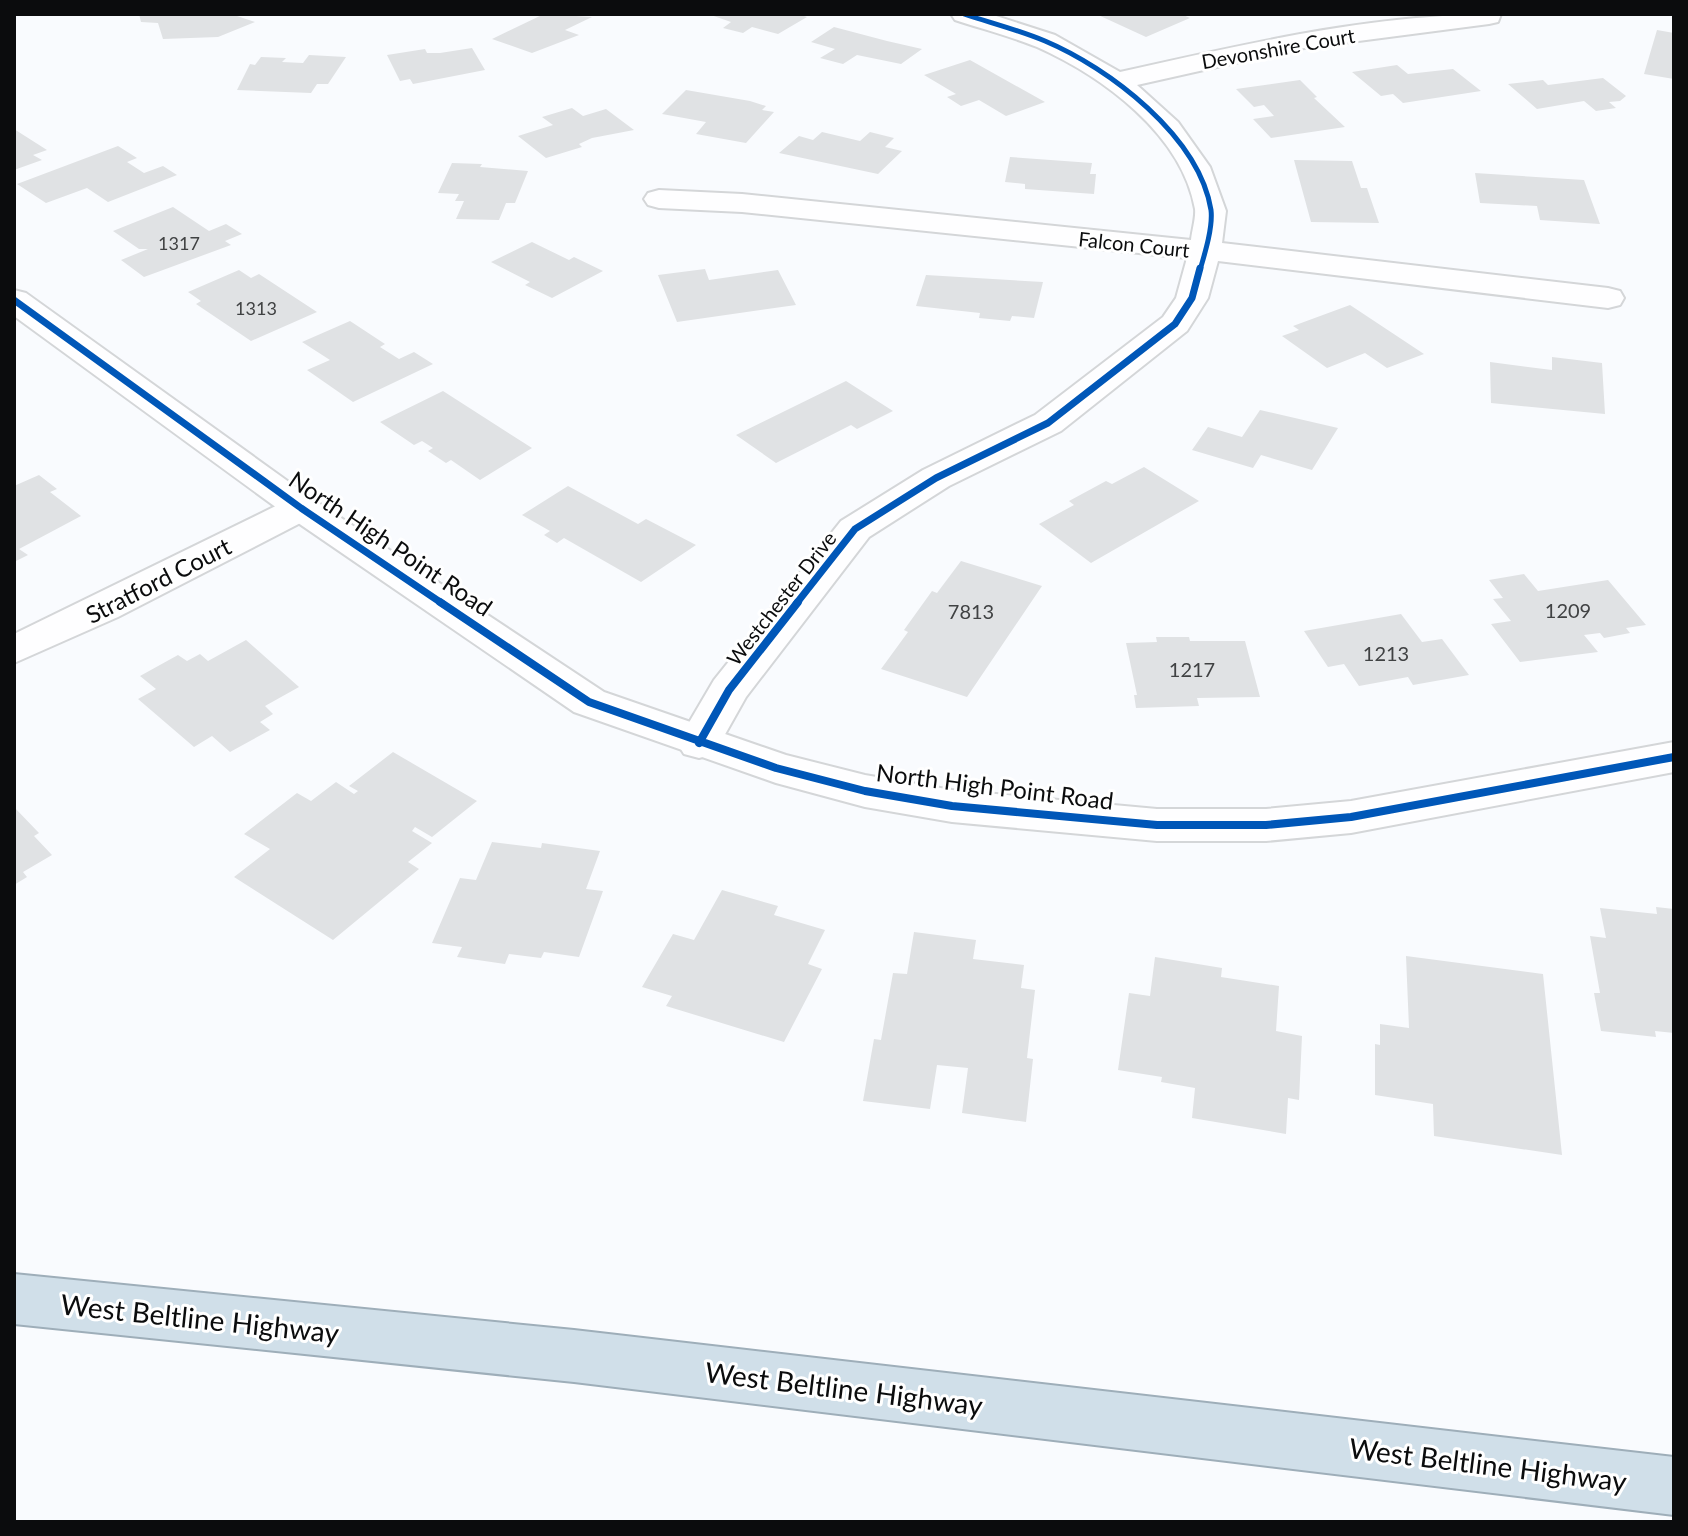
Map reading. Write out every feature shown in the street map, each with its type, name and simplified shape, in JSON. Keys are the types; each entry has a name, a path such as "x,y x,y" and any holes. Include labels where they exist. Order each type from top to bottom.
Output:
{"highway":[{"name":"West Beltline Highway","path":"14,1299 574,1356 1674,1486"}],"street":[{"name":"Westchester Drive","path":"699,743 729,690 855,529 936,478 1048,423 1175,324 1192,298 1205,251 1211,211 1195,167 1168,128 1116,81 1083,60 1045,41 964,14"},
{"name":"Devonshire Court","path":"1116,81 1297,41 1489,16"},
{"name":"Falcon Court","path":"659,199 742,203 1205,251 1608,298"},
{"name":"North High Point Road","path":"14,300 301,508 589,702 776,768 865,791 952,806 1157,825 1266,825 1351,817 1674,757"},
{"name":"Stratford Court","path":"14,650 301,508"}],"building":[{"path":"139,14 231,14 255,22 218,37 163,39 158,23 141,22"},
{"path":"544,14 592,17 565,30 579,35 532,53 492,39"},
{"path":"708,14 798,14 807,17 778,34 752,27 743,33 723,28 731,22"},
{"path":"1096,14 1181,14 1190,18 1146,37"},
{"path":"834,27 922,49 901,64 857,55 843,64 820,58 835,49 811,42"},
{"path":"1657,30 1674,33 1674,79 1644,74"},
{"path":"472,48 485,70 413,84 410,79 400,81 387,55 425,49 427,53 440,53"},
{"path":"309,55 346,57 328,84 317,84 311,93 237,90 250,64 255,65 261,57 286,58 282,62 303,63"},
{"path":"970,60 1045,102 1006,116 979,100 961,106 947,97 956,94 924,75"},
{"path":"1397,65 1408,74 1453,69 1481,91 1403,103 1393,94 1381,96 1352,72"},
{"path":"1603,78 1626,96 1620,101 1609,102 1616,108 1596,111 1584,101 1537,109 1508,84 1543,80 1548,85"},
{"path":"1300,80 1345,127 1271,138 1253,119 1274,116 1264,105 1254,107 1236,89"},
{"path":"686,90 750,101 766,106 762,110 774,112 746,143 696,134 706,122 662,114"},
{"path":"572,108 583,116 606,109 634,130 592,138 579,144 582,147 546,158 518,136 553,125 542,117"},
{"path":"14,129 47,150 33,155 42,160 14,170"},
{"path":"822,132 860,141 870,132 894,138 885,147 902,151 878,174 779,153 799,136 813,140"},
{"path":"118,146 137,158 127,162 144,173 163,166 177,175 108,202 87,188 46,203 17,184"},
{"path":"1010,157 1092,163 1090,174 1096,174 1094,194 1025,189 1025,184 1005,182"},
{"path":"1294,160 1352,161 1361,188 1367,188 1379,223 1311,222"},
{"path":"452,163 528,171 515,203 506,203 499,220 456,219 464,201 455,201 459,194 438,193"},
{"path":"1475,173 1584,180 1600,224 1540,220 1537,206 1480,203"},
{"path":"173,207 209,231 226,224 242,234 225,241 231,245 144,277 121,260 148,249 139,249 113,231"},
{"path":"532,242 569,260 574,257 603,271 552,298 525,285 530,282 491,262"},
{"path":"705,269 709,280 778,270 796,305 677,322 658,275"},
{"path":"239,270 251,278 259,274 317,312 251,341 196,304 201,301 188,292"},
{"path":"926,275 1043,282 1034,318 1012,316 1010,321 979,318 980,313 916,306"},
{"path":"1350,305 1424,354 1387,368 1365,353 1327,368 1282,336 1299,330 1293,326"},
{"path":"350,321 385,344 380,347 399,359 414,352 433,364 353,402 307,370 330,360 302,342"},
{"path":"1552,357 1602,363 1605,414 1491,403 1490,362 1552,370"},
{"path":"846,381 893,411 857,429 851,425 776,463 736,435"},
{"path":"443,391 532,448 480,480 451,460 446,463 428,451 433,448 422,441 414,445 380,422"},
{"path":"1260,410 1338,428 1312,470 1261,455 1253,468 1192,450 1208,427 1242,437"},
{"path":"1144,467 1199,501 1091,563 1039,524 1074,505 1069,501 1106,481 1112,484"},
{"path":"39,475 57,489 50,492 81,516 19,549 28,555 14,562 14,486"},
{"path":"568,486 638,524 646,519 696,545 641,582 564,538 557,543 544,535 550,531 522,515"},
{"path":"961,561 1042,586 967,697 881,669 932,591 937,593"},
{"path":"1524,574 1538,591 1608,580 1646,625 1626,628 1630,633 1604,638 1600,633 1584,635 1598,652 1520,662 1491,624 1511,621 1493,599 1503,598 1489,580"},
{"path":"1401,614 1422,642 1442,639 1469,675 1413,685 1408,677 1359,686 1344,664 1328,667 1304,631"},
{"path":"1156,637 1189,637 1190,641 1245,641 1260,697 1197,698 1199,706 1136,708 1134,695 1137,695 1126,643 1157,642"},
{"path":"246,640 299,687 265,706 273,714 260,722 270,730 230,752 212,736 194,747 138,699 156,689 140,676 178,655 187,661 200,654 208,661"},
{"path":"393,752 477,801 432,837 415,827 412,831 432,843 408,862 419,869 333,940 234,877 270,849 244,834 297,793 311,801 336,782 354,794 358,791 349,786"},
{"path":"14,807 39,833 34,836 52,855 23,872 27,877 14,885"},
{"path":"492,842 541,848 542,843 600,851 586,889 603,891 579,957 544,952 541,958 509,954 505,964 457,957 462,947 432,943 460,878 476,880"},
{"path":"722,890 778,906 774,915 825,930 808,964 822,969 784,1042 666,1006 672,996 642,987 673,934 694,940"},
{"path":"1656,907 1674,909 1674,1033 1655,1031 1656,1037 1601,1031 1594,993 1600,993 1590,936 1606,938 1600,908 1657,914"},
{"path":"914,932 976,940 973,959 1024,965 1021,988 1035,990 1027,1058 1033,1059 1026,1122 962,1113 968,1068 937,1065 930,1109 863,1101 874,1039 881,1040 893,973 907,974"},
{"path":"1406,956 1543,974 1562,1155 1434,1136 1433,1104 1375,1095 1375,1044 1380,1045 1380,1024 1409,1028"},
{"path":"1155,957 1222,968 1221,977 1279,986 1276,1031 1302,1036 1299,1100 1288,1098 1286,1134 1192,1118 1195,1088 1161,1082 1162,1077 1118,1070 1129,993 1150,996"}],"cycle path":[{"path":"699,743 729,690 855,529 936,478 1048,423 1175,324 1192,298 1205,251 1211,211 1195,167 1168,128 1116,81 1083,60 1045,41 964,14"},
{"path":"14,300 301,508 589,702 776,768 865,791 952,806 1157,825 1266,825 1351,817 1674,757"}]}
